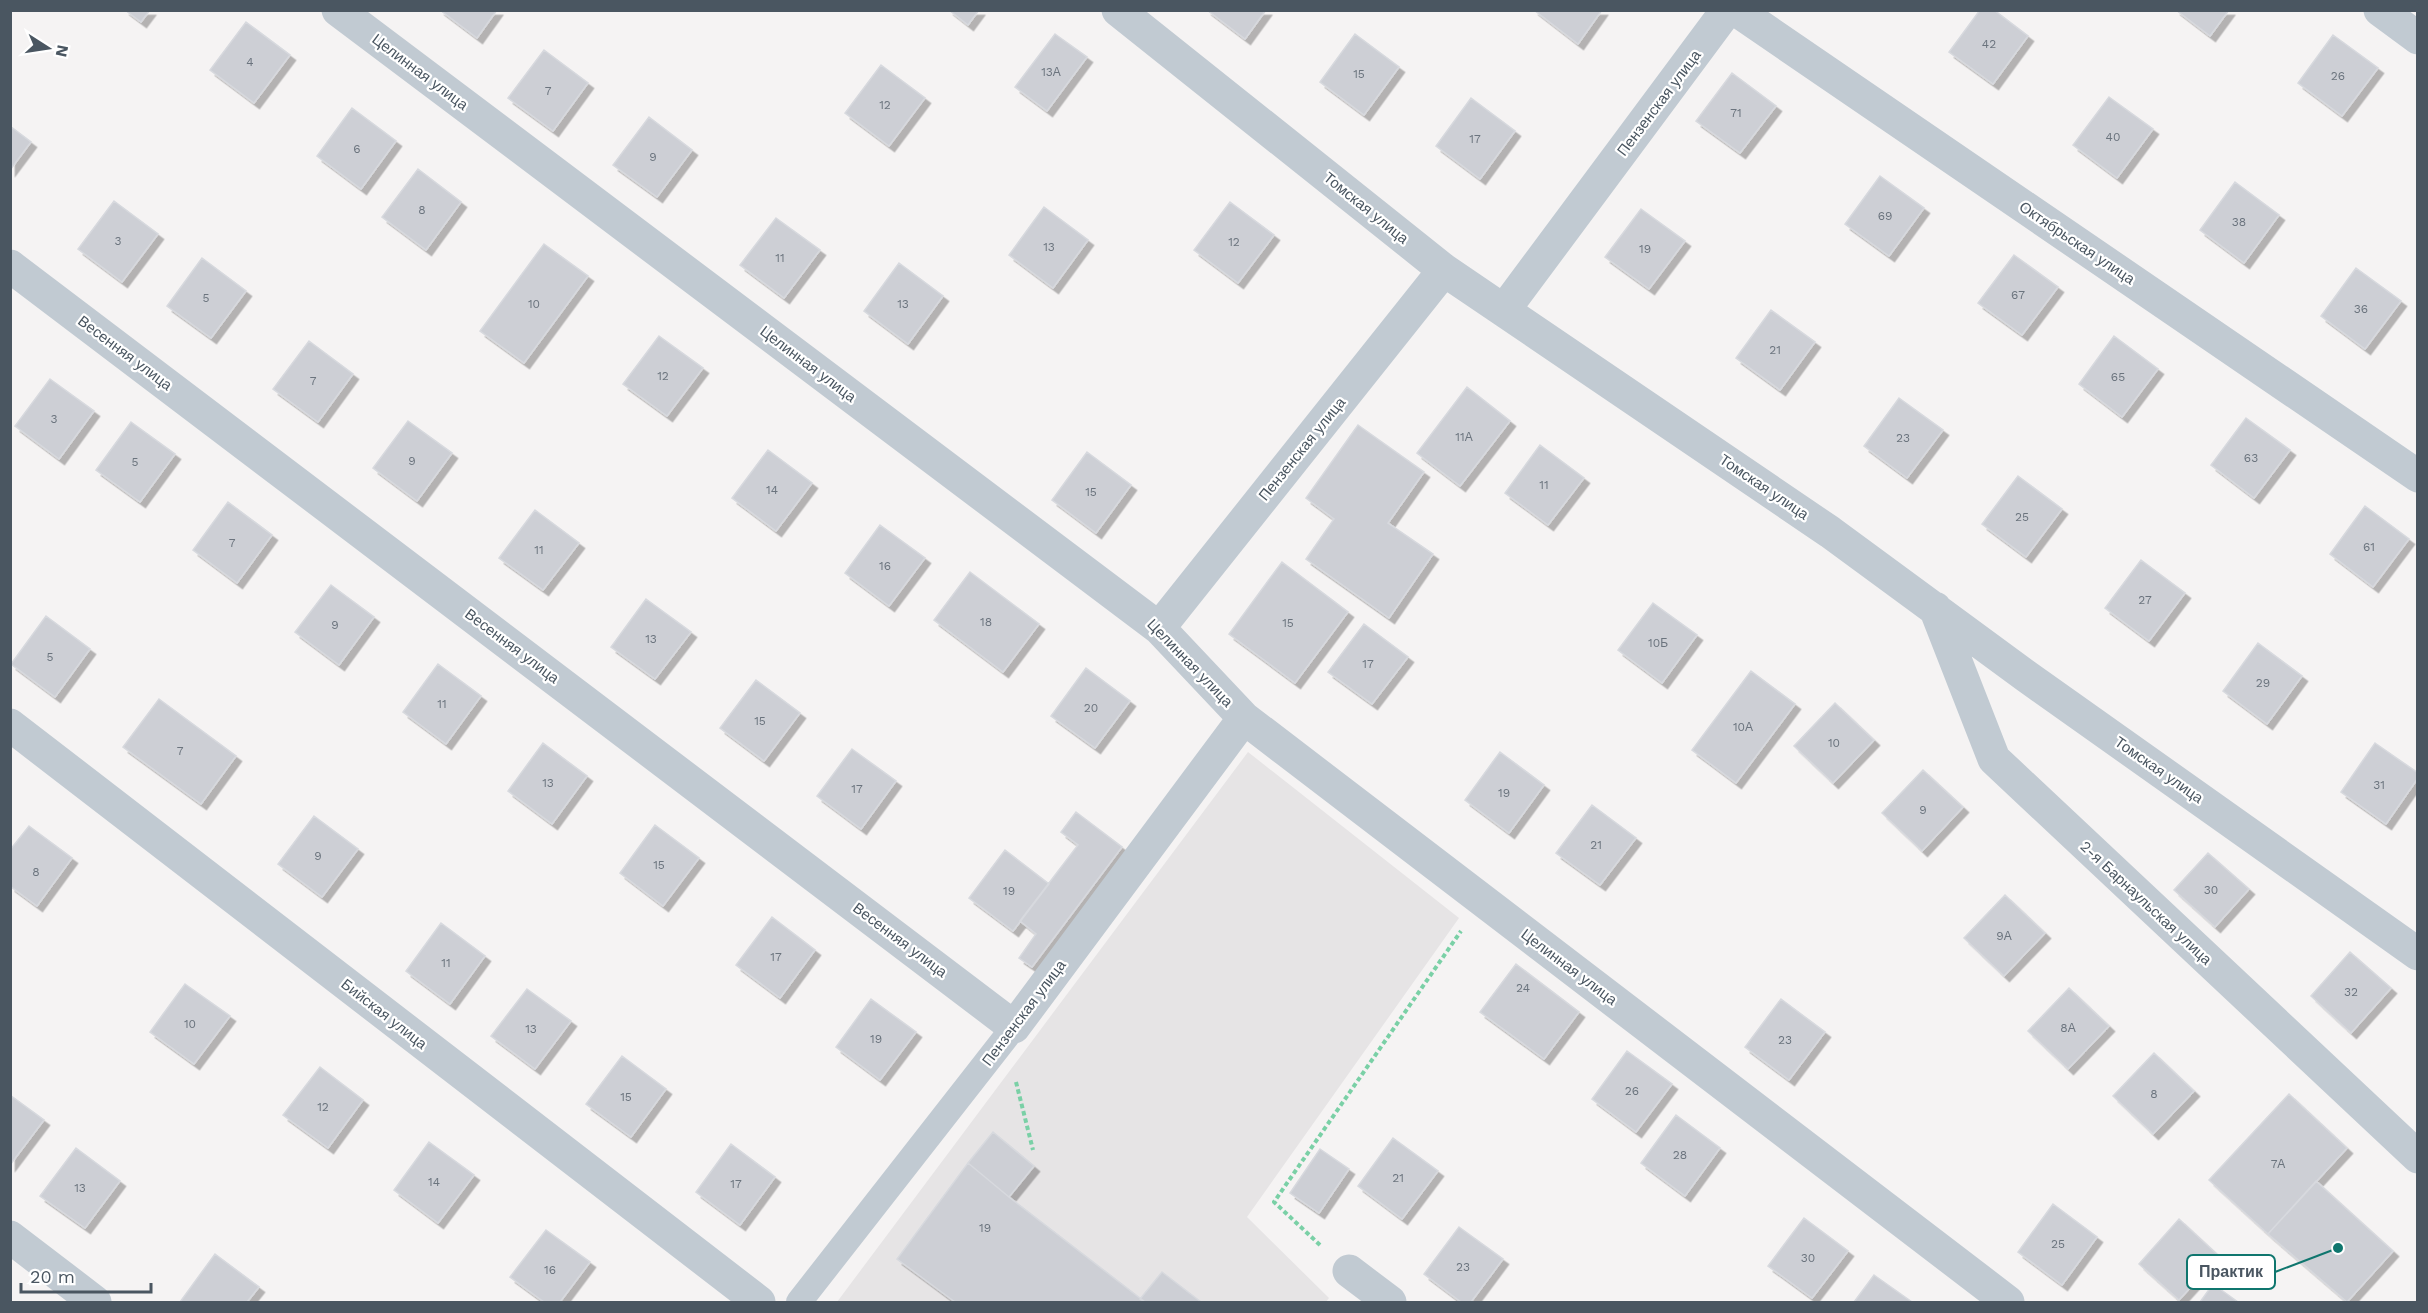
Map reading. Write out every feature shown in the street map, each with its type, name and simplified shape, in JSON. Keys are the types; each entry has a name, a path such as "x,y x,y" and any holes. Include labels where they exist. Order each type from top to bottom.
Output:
{"street":[{"name":"Целинная улица","path":"338,10 1159,628 1244,718 2007,1302"},
{"name":"Томская улица","path":"1118,10 1444,270 1830,532 2026,676 2418,954"},
{"name":"Пензенская улица","path":"1504,310 1727,10"},
{"name":"Октябрьская улица","path":"1736,10 2418,476"},
{"path":"2380,10 2418,38"},
{"name":"Весенняя улица","path":"10,266 1014,1027"},
{"name":"Пензенская улица","path":"1159,628 1444,270"},
{"name":"2-я Барнаульская улица","path":"1935,608 1994,759 2418,1157"},
{"name":"Пензенская улица","path":"1014,1027 1244,718"},
{"name":"Бийская улица","path":"10,725 759,1302"},
{"path":"10,1237 95,1302"},
{"path":"1349,1271 1390,1302"}],"lane":[{"name":"Пензенская улица","path":"799,1302 1014,1027"}],"path":[{"path":"1349,1271 1274,1202 1482,900"},
{"path":"1014,1027 1013,1066 1033,1150"}],"shaded area":[{"path":"1248,752 1459,918 1247,1217 1329,1298 1326,1302 837,1302"}],"building":[{"path":"125,10 150,10 141,22"},
{"path":"440,10 497,10 477,38"},
{"path":"949,10 979,10 968,25"},
{"path":"1207,10 1266,10 1245,39"},
{"path":"1534,10 1602,10 1578,44"},
{"path":"1980,10 1994,10 2028,36 1993,84 1949,52"},
{"path":"2176,10 2229,10 2210,36"},
{"path":"246,22 290,55 254,103 210,70"},
{"path":"1055,34 1087,57 1047,111 1015,87"},
{"path":"1355,34 1399,67 1364,115 1320,82"},
{"path":"2333,35 2378,68 2342,116 2298,83"},
{"path":"544,50 588,83 553,131 508,98"},
{"path":"881,65 925,98 889,146 845,113"},
{"path":"1732,73 1776,106 1740,153 1696,121"},
{"path":"2109,97 2153,129 2117,178 2073,145"},
{"path":"1471,98 1515,131 1480,179 1436,146"},
{"path":"352,108 396,141 361,189 317,156"},
{"path":"649,117 692,150 657,197 613,165"},
{"path":"10,126 31,142 10,170"},
{"path":"418,169 461,202 426,250 382,217"},
{"path":"1880,176 1924,208 1889,256 1845,224"},
{"path":"2235,182 2279,215 2244,263 2200,230"},
{"path":"114,201 158,234 122,282 78,249"},
{"path":"1230,202 1274,235 1238,283 1194,250"},
{"path":"1044,207 1088,240 1053,288 1009,255"},
{"path":"1641,209 1685,241 1649,289 1605,257"},
{"path":"776,218 820,250 784,298 740,265"},
{"path":"544,244 588,276 524,363 480,331"},
{"path":"2014,255 2058,287 2022,335 1978,303"},
{"path":"202,258 246,291 211,338 167,306"},
{"path":"899,263 943,296 908,344 864,311"},
{"path":"2356,268 2401,301 2365,349 2321,316"},
{"path":"1771,310 1815,342 1780,390 1736,358"},
{"path":"659,336 703,368 667,416 623,384"},
{"path":"2114,336 2158,369 2122,417 2079,384"},
{"path":"309,341 353,374 318,422 273,389"},
{"path":"50,379 94,411 59,459 15,426"},
{"path":"1467,387 1510,421 1460,486 1417,453"},
{"path":"1899,398 1943,430 1907,478 1864,446"},
{"path":"2246,418 2290,450 2254,498 2211,465"},
{"path":"408,421 452,453 417,501 373,468"},
{"path":"131,422 175,454 140,502 96,470"},
{"path":"1358,425 1424,472 1388,523 1433,554 1389,618 1306,559 1334,519 1306,498"},
{"path":"1540,445 1584,478 1548,525 1505,493"},
{"path":"768,450 812,483 776,531 732,498"},
{"path":"1087,452 1131,485 1096,533 1052,500"},
{"path":"2018,476 2062,509 2026,557 1982,524"},
{"path":"228,502 272,535 237,583 193,550"},
{"path":"2365,506 2409,539 2373,587 2330,554"},
{"path":"535,510 579,543 543,590 499,558"},
{"path":"880,525 925,558 889,606 845,573"},
{"path":"2141,560 2185,593 2149,641 2105,608"},
{"path":"1282,562 1348,612 1295,683 1229,634"},
{"path":"970,572 1039,624 1003,672 934,620"},
{"path":"331,585 374,617 339,665 295,632"},
{"path":"646,599 691,632 655,679 611,647"},
{"path":"1653,603 1697,635 1662,683 1618,650"},
{"path":"46,616 90,649 55,697 11,664"},
{"path":"1364,624 1408,657 1372,704 1328,672"},
{"path":"2258,643 2302,676 2267,724 2223,691"},
{"path":"438,664 481,696 446,744 403,712"},
{"path":"1086,668 1130,701 1095,748 1051,716"},
{"path":"1751,671 1795,704 1736,783 1692,750"},
{"path":"756,680 800,713 764,761 720,728"},
{"path":"159,699 236,756 201,804 123,747"},
{"path":"1835,703 1874,740 1833,783 1794,746"},
{"path":"543,743 587,776 552,824 508,791"},
{"path":"2375,743 2418,773 2418,778 2386,824 2341,792"},
{"path":"852,749 896,781 861,829 817,796"},
{"path":"1500,752 1544,785 1509,833 1465,800"},
{"path":"1923,770 1963,807 1922,851 1882,813"},
{"path":"1592,805 1636,838 1600,885 1556,853"},
{"path":"1076,812 1122,847 1032,967 1019,958 1036,934 1020,921 1078,845 1061,832"},
{"path":"314,816 358,849 322,897 278,864"},
{"path":"655,825 699,858 663,906 620,873"},
{"path":"29,826 72,858 37,906 10,886 10,850"},
{"path":"1005,850 1049,884 1013,931 969,898"},
{"path":"2208,853 2249,889 2215,927 2174,890"},
{"path":"2005,895 2045,933 2004,976 1964,938"},
{"path":"772,917 815,950 780,998 736,965"},
{"path":"441,923 485,956 450,1004 406,971"},
{"path":"2350,952 2391,988 2351,1033 2311,996"},
{"path":"1516,964 1579,1012 1544,1059 1480,1012"},
{"path":"185,984 230,1016 194,1064 150,1032"},
{"path":"2069,988 2109,1026 2068,1069 2028,1031"},
{"path":"527,989 571,1021 535,1069 491,1036"},
{"path":"871,999 916,1032 880,1080 836,1047"},
{"path":"1781,999 1825,1032 1789,1080 1745,1047"},
{"path":"1627,1051 1672,1084 1636,1132 1592,1099"},
{"path":"2154,1053 2194,1091 2153,1134 2113,1096"},
{"path":"622,1056 666,1089 631,1137 586,1104"},
{"path":"320,1067 363,1100 328,1148 283,1115"},
{"path":"2289,1094 2347,1148 2268,1234 2209,1180"},
{"path":"10,1095 44,1120 10,1165"},
{"path":"1676,1115 1720,1148 1685,1196 1641,1163"},
{"path":"993,1132 1034,1166 1009,1197 968,1163"},
{"path":"1393,1138 1438,1171 1402,1219 1358,1186"},
{"path":"429,1142 474,1175 438,1223 394,1190"},
{"path":"731,1144 775,1177 740,1225 696,1192"},
{"path":"76,1148 120,1181 85,1228 40,1196"},
{"path":"1320,1149 1349,1169 1319,1213 1290,1193"},
{"path":"968,1163 1145,1302 955,1302 897,1259"},
{"path":"2316,1181 2393,1251 2347,1302 2268,1234"},
{"path":"2053,1204 2097,1237 2062,1285 2018,1252"},
{"path":"1804,1218 1848,1251 1812,1298 1768,1266"},
{"path":"2179,1219 2219,1256 2179,1300 2139,1264"},
{"path":"1459,1227 1503,1259 1471,1302 1461,1302 1424,1274"},
{"path":"546,1230 590,1262 560,1302 544,1302 510,1277"},
{"path":"215,1254 259,1287 247,1302 180,1302"},
{"path":"1162,1272 1201,1302 1145,1302 1140,1299"},
{"path":"1874,1275 1912,1302 1854,1302"},
{"path":"2213,1284 2238,1302 2200,1302"}],"place":[{"name":"Практик","path":"2338,1248"}]}
